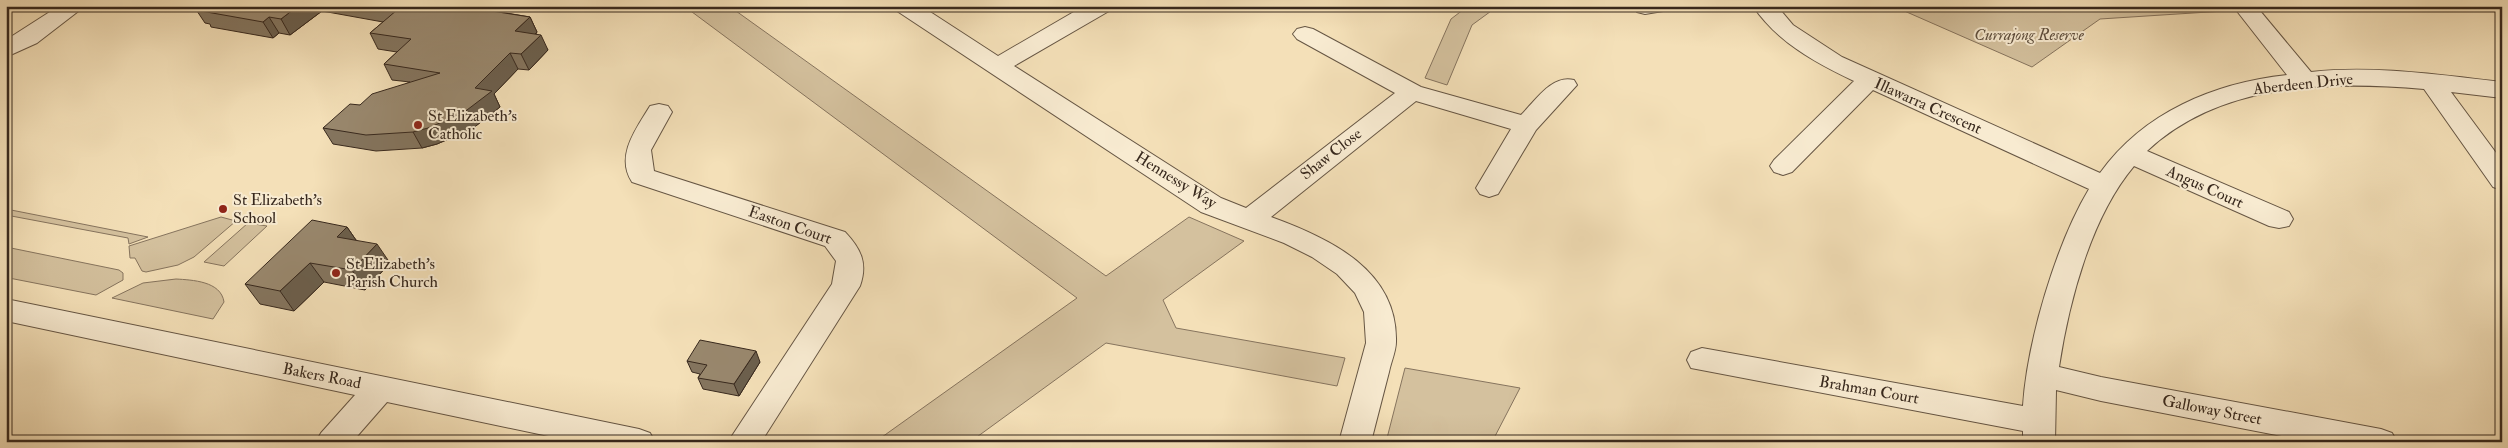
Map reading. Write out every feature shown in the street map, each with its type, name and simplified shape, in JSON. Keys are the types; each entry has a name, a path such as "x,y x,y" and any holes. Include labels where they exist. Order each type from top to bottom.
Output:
{"street":[{"path":"6,50 29,38 74,6"},
{"name":"Hennessy Way","path":"905,6 1211,205 1252,218 1320,248 1358,276 1371,295 1382,329 1381,343 1355,442"},
{"path":"998,65 1102,6"},
{"name":"Illawarra Crescent","path":"1764,6 1785,30 1833,62 2105,186"},
{"path":"2244,6 2305,81"},
{"path":"1304,34 1412,92 1526,125"},
{"name":"Aberdeen Drive","path":"2038,431 2043,375 2056,304 2089,214 2105,186 2144,139 2165,124 2200,105 2248,89 2305,81 2376,78 2502,90"},
{"path":"1783,166 1869,80"},
{"path":"2431,82 2502,181"},
{"path":"1489,188 1526,125 1565,85"},
{"name":"Shaw Close","path":"1252,218 1412,92"},
{"name":"Easton Court","path":"659,112 638,150 641,176 835,239 848,251 851,262 851,273 846,286 744,442"},
{"name":"Angus Court","path":"2131,154 2279,220"},
{"name":"Bakers Road","path":"6,310 639,442"},
{"name":"Brahman Court","path":"1702,360 2038,431"},
{"name":"Galloway Street","path":"2043,375 2110,391 2381,442"},
{"path":"332,442 380,388"}],"green space":[{"path":"684,6 729,6 1106,276 1189,217 1244,241 1163,300 1176,328 1345,358 1337,386 1106,343 970,442 875,442 1077,298"},
{"path":"1468,6 1498,6 1472,25 1447,85 1425,78 1451,19"},
{"name":"Currajong Reserve","path":"1893,6 2220,6 2224,11 2100,19 2032,67"},
{"path":"6,209 148,237 129,244 128,238 6,215"},
{"path":"221,217 236,221 194,257 178,265 146,272 142,271 135,258 130,258 129,246"},
{"path":"248,223 267,226 224,266 204,262"},
{"path":"6,247 119,270 123,273 123,280 96,295 9,278 10,266 6,265"},
{"path":"176,279 205,283 212,286 222,295 224,302 213,319 112,298 143,283"},
{"path":"1405,368 1520,388 1492,442 1386,442"}],"building":[{"path":"197,6 298,6 281,19 269,17 263,22 201,11 204,9 195,8"},
{"path":"375,6 482,6 479,9 530,17 515,31 541,35 521,54 510,53 475,88 492,91 463,113 428,128 413,132 366,135 323,128 350,104 360,105 372,94 440,73 384,64 411,39 370,33 397,10"},
{"path":"312,220 347,227 337,237 377,244 352,270 310,263 280,291 245,284"},
{"path":"700,340 756,351 734,384 698,378 707,365 687,361"}],"place":[{"name":"St Elizabeth's Catholic","path":"418,125"},
{"name":"St Elizabeth's School","path":"223,209"},
{"name":"St Elizabeth's Parish Church","path":"336,273"}]}
